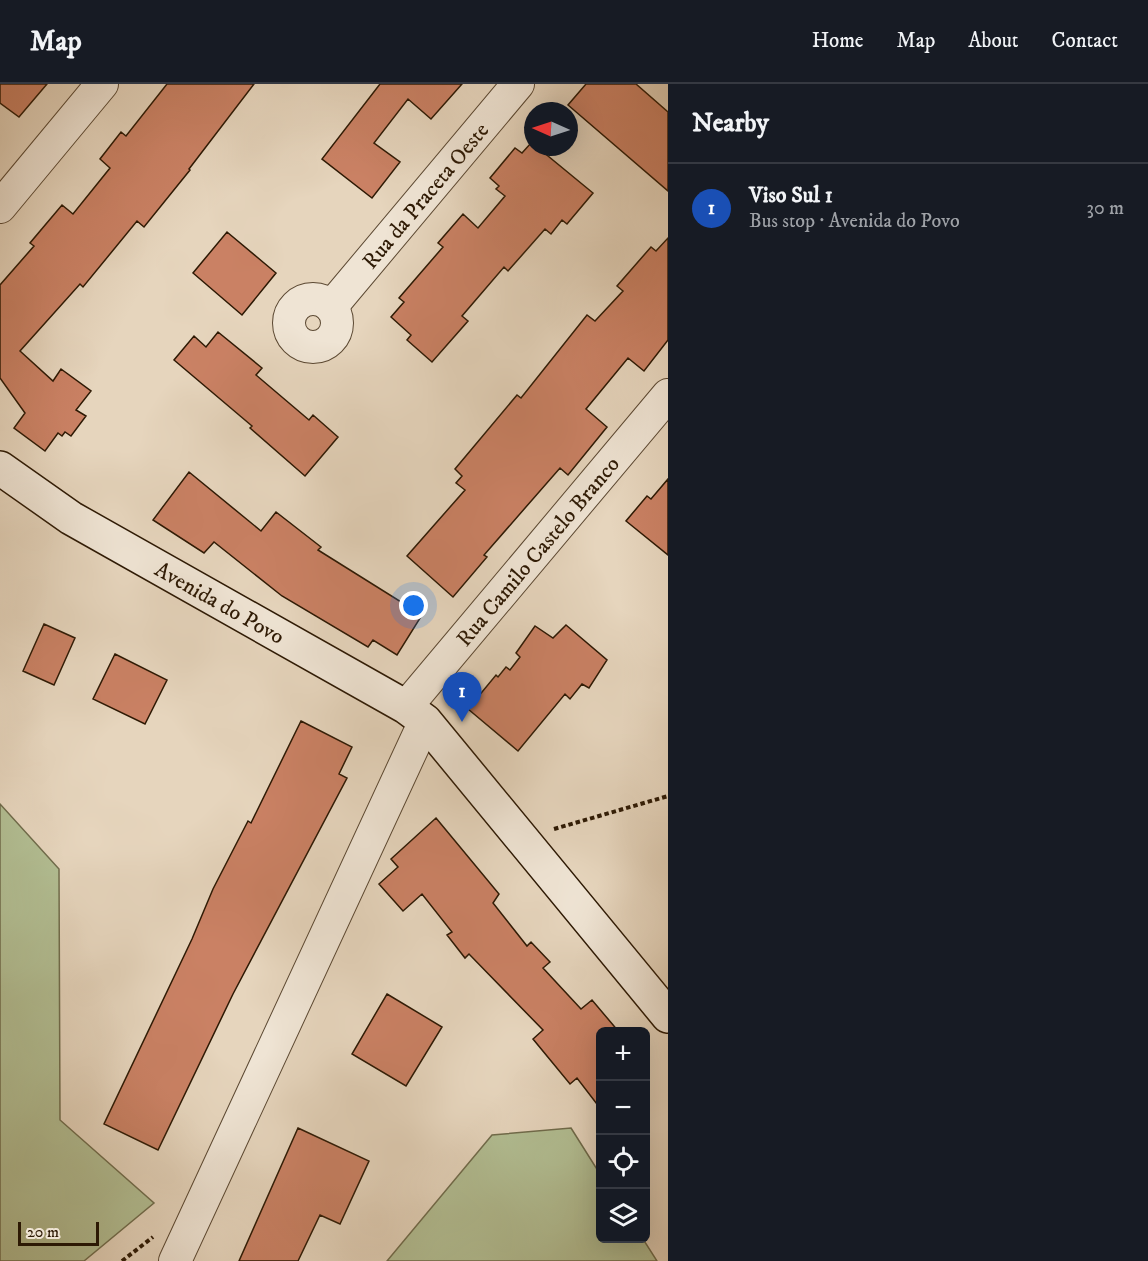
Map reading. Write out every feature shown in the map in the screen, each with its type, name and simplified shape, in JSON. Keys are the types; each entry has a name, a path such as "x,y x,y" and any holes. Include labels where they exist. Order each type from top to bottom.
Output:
{"street":[{"path":"0,207 102,84"},
{"name":"Rua da Praceta Oeste","path":"331,307 518,84"},
{"name":"Rua Camilo Castelo Branco","path":"175,1261 416,714 668,395"},
{"name":"Avenida do Povo","path":"6,467 71,518 416,714"},
{"path":"416,714 668,1016"}],"path":[{"path":"521,838 668,796"}],"green space":[{"path":"0,804 59,869 60,1120 154,1203 84,1261 0,1261"},
{"path":"571,1128 596,1168 596,1243 646,1243 657,1261 387,1261 492,1135"}],"building":[{"path":"0,84 47,84 19,117 0,103"},
{"path":"167,84 254,84 144,227 137,221 83,287 80,284 20,351 53,381 61,369 91,391 76,410 86,416 71,436 65,432 62,436 58,433 45,451 14,428 25,413 0,378 0,285 34,246 30,243 62,205 73,214 110,168 100,159 121,132 126,136"},
{"path":"380,84 462,84 431,119 408,99 374,143 400,162 372,198 322,159"},
{"path":"586,84 636,84 668,112 668,191 578,114 578,102 571,102"},
{"path":"515,148 522,153 524,151 524,156 548,156 593,193 567,224 562,220 551,234 545,229 508,271 504,267 462,316 468,321 432,362 407,340 411,335 391,317 404,302 399,298 443,247 438,243 463,214 478,228 505,196 496,189 499,186 490,178"},
{"path":"227,232 276,273 242,315 193,273"},
{"path":"668,238 668,340 644,371 628,358 586,409 607,427 568,475 560,468 484,555 487,557 453,597 407,556 465,490 456,483 462,476 455,469 517,395 521,398 587,315 595,321 623,291 617,286 651,247 656,251"},
{"path":"218,332 262,368 256,375 309,420 313,415 338,437 305,476 250,428 252,426 174,360 194,336 206,347"},
{"path":"189,472 261,531 276,512 321,547 318,550 422,615 397,655 373,640 368,647 282,596 214,542 204,553 153,520"},
{"path":"668,479 668,555 626,521 647,496 651,499"},
{"path":"44,624 75,638 54,685 23,671"},
{"path":"566,625 607,660 589,688 582,684 570,699 565,694 518,751 468,709 496,675 498,677 506,667 510,670 520,657 516,653 535,626 553,638"},
{"path":"115,654 167,680 145,724 93,699"},
{"path":"301,721 352,747 339,774 347,778 233,994 158,1150 104,1124 192,939 213,889 248,821 251,823"},
{"path":"436,818 499,894 493,903 527,946 531,942 550,962 543,968 581,1009 592,1000 615,1027 596,1027 596,1103 577,1078 570,1084 533,1039 543,1030 469,954 465,958 447,935 452,932 422,894 403,911 379,884 398,867 391,859"},
{"path":"387,994 442,1027 406,1086 352,1054"},
{"path":"298,1128 369,1161 340,1224 320,1215 298,1261 239,1261"}],"place":[{"name":"Viso Sul 1","path":"462,722"}]}
